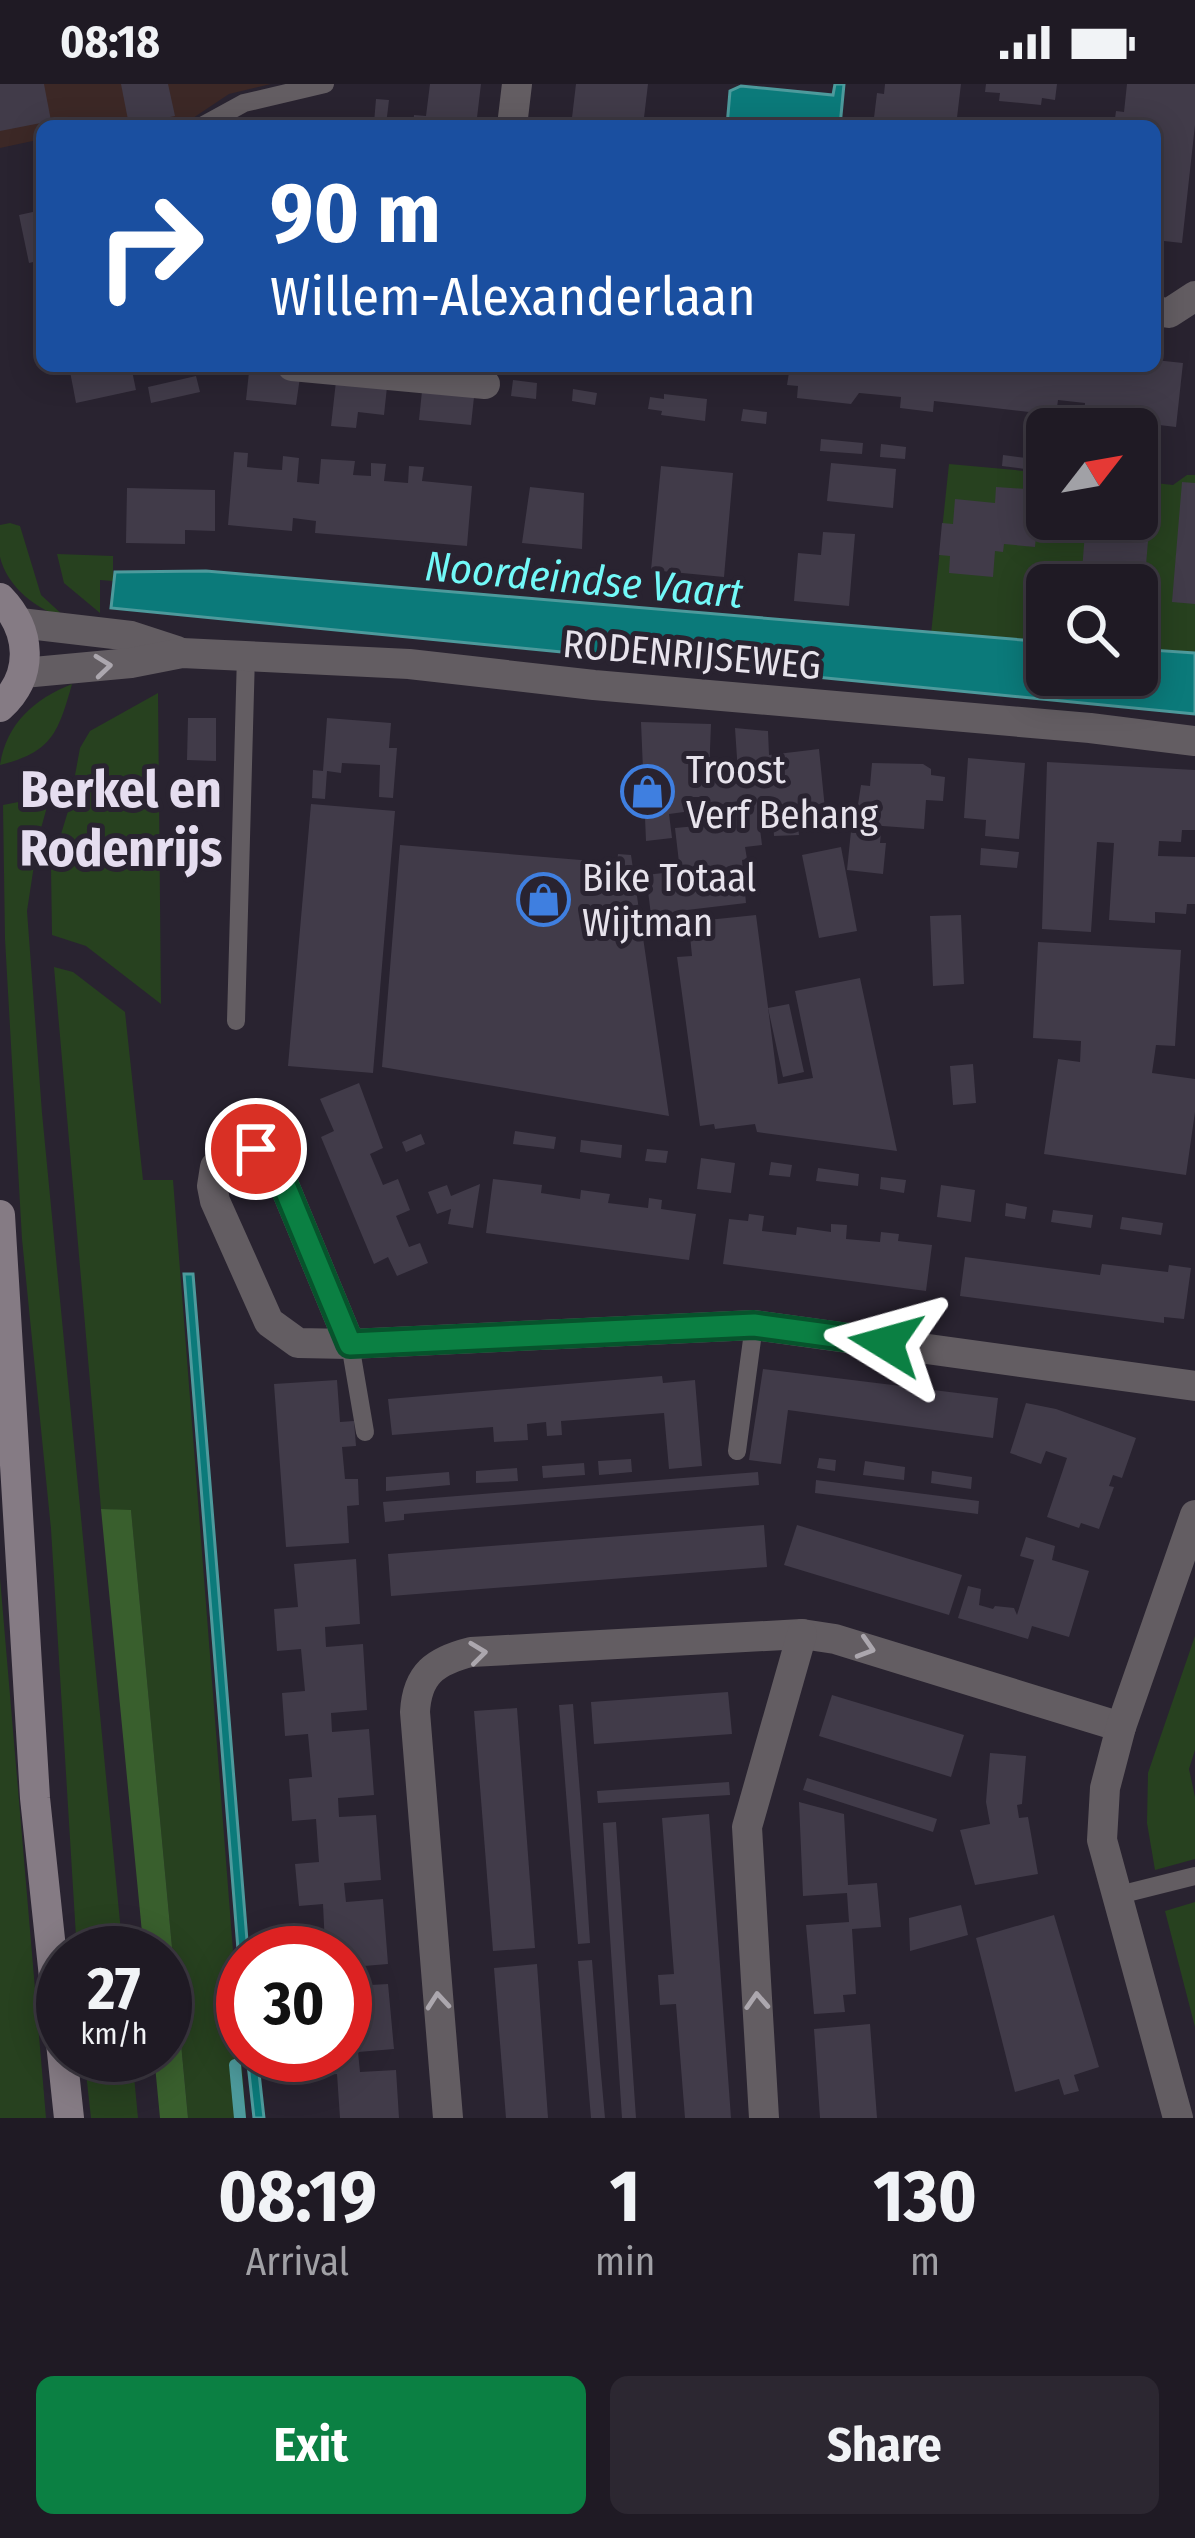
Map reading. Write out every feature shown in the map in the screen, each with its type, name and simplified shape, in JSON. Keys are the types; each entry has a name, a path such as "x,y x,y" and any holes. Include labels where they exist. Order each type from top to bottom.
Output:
{"main road":[{"path":"0,707 23,673 26,652 5,603"},
{"path":"0,1215 35,1798 69,2118"}],"street":[{"path":"513,120 517,84"},
{"path":"1161,312 1169,313 1195,296"},
{"path":"394,372 485,384"},
{"name":"RODENRIJSEWEG","path":"5,603 182,653"},
{"name":"RODENRIJSEWEG","path":"23,673 131,664 182,653 410,664 1195,741"},
{"path":"350,1344 275,1163 256,1149 215,1167 215,1201 269,1322 298,1343 350,1344 754,1325 1195,1386"},
{"path":"1178,2118 1102,1840 1106,1788 1121,1726 1195,1515"},
{"path":"448,2118 416,1712 417,1688 428,1670 445,1659 471,1652 802,1634 835,1639 1121,1726"},
{"path":"764,2118 747,1827 802,1634"}],"lane":[{"path":"213,120 244,103 325,84"},
{"path":"236,1022 246,655"},
{"path":"737,1450 754,1325"},
{"path":"350,1344 365,1432"},
{"path":"1115,1895 1195,1876"}],"shaded area":[{"path":"0,84 271,84 229,94 190,120 36,120 36,140 0,148"},
{"path":"835,84 844,84 841,120 728,120 730,91 741,86 833,95"},
{"path":"949,464 1026,471 1026,540 1158,540 1158,483 1173,485 1195,475 1195,653 1158,650 1158,564 1026,564 1026,641 931,634"},
{"path":"0,525 20,526 41,595 66,618 35,604 9,578 0,557"},
{"path":"57,554 113,556 113,581 100,580 100,613 64,583"},
{"path":"206,571 1026,640 1026,696 1158,696 1158,650 1195,653 1195,714 111,608 115,572"},
{"path":"72,684 57,728 42,747 0,765 15,725 46,697"},
{"path":"158,693 161,1004 86,946 52,935 51,867 80,748 90,731"},
{"path":"52,789 38,839 27,911 120,1926 75,1926 51,1529 22,1239 5,939 3,805 39,798"},
{"path":"54,967 73,972 125,1012 143,1180 173,1180 231,1926 216,1926 216,2082 243,2082 246,2118 188,2118 185,2082 192,2082 192,1926 170,1926 131,1511 101,1509"},
{"path":"184,1274 193,1274 246,1926 236,1926"},
{"path":"101,1509 131,1510 170,1926 141,1926"},
{"path":"0,1578 36,2001 36,2082 43,2082 46,2118 0,2118"},
{"path":"1195,1636 1195,1750 1189,1769 1195,1797 1195,1859 1155,1870 1147,1823 1148,1773"},
{"path":"1195,1902 1195,2027 1165,1911"},
{"path":"87,2082 135,2082 138,2118 91,2118"},
{"path":"157,2082 185,2082 188,2118 160,2118"},
{"path":"250,2082 260,2082 264,2118 254,2118"}],"building":[{"path":"0,84 44,84 51,120 0,131"},
{"path":"121,84 168,84 175,116 128,120"},
{"path":"430,84 481,84 477,120 414,120 414,115 426,116"},
{"path":"576,84 648,84 644,120 572,120"},
{"path":"885,84 961,84 957,120 874,120 877,93 884,94"},
{"path":"986,84 1057,84 1055,100 1042,98 1041,105 999,101 1000,93 985,92"},
{"path":"1127,84 1195,84 1182,243 1161,241 1161,120 1115,120 1116,111 1124,112"},
{"path":"376,99 389,100 387,120 374,120"},
{"path":"36,211 36,261 29,263 19,215"},
{"path":"1161,361 1183,363 1176,427 1158,425 1158,408 1085,408 1085,403 1058,400 1057,408 1026,412 934,401 933,412 900,408 901,397 859,393 851,404 797,398 798,386 787,385 789,372 1161,372"},
{"path":"70,372 132,372 136,390 76,403"},
{"path":"249,372 300,377 296,405 246,400"},
{"path":"196,376 200,392 151,403 148,387"},
{"path":"513,380 537,383 536,399 511,396"},
{"path":"336,381 387,387 384,415 358,412 356,428 331,426"},
{"path":"573,389 597,393 595,405 572,401"},
{"path":"422,391 474,397 471,425 419,420"},
{"path":"664,394 707,399 705,421 648,409 650,397 664,399"},
{"path":"743,409 767,412 766,424 741,421"},
{"path":"821,439 863,443 862,454 820,451"},
{"path":"881,444 906,447 905,459 880,457"},
{"path":"234,452 248,453 247,467 267,469 282,470 283,456 299,458 297,482 319,484 321,459 355,461 353,475 371,476 371,463 386,464 384,481 408,483 409,466 424,467 422,481 472,486 467,546 315,533 316,521 293,518 292,531 228,525"},
{"path":"1003,455 1026,458 1025,469 1002,466"},
{"path":"831,463 896,469 893,508 827,501"},
{"path":"661,466 733,473 724,577 651,570"},
{"path":"1182,482 1195,483 1195,604 1172,602"},
{"path":"530,487 584,493 582,549 522,543"},
{"path":"996,487 1026,489 1026,540 1036,540 1035,547 1004,544 1003,552 995,551 993,577 949,573 950,556 939,555 942,523 953,524 955,499 995,503"},
{"path":"127,488 215,490 215,531 185,530 185,544 126,543"},
{"path":"823,532 855,534 849,606 794,601 798,553 821,555"},
{"path":"1084,540 1148,540 1146,564 1083,564"},
{"path":"188,718 216,718 216,761 187,760"},
{"path":"327,718 391,723 389,748 397,748 393,798 379,797 380,765 342,763 341,773 327,771 325,799 312,798 313,770 323,771"},
{"path":"641,722 711,724 709,775 738,773 735,728 768,731 769,755 819,749 826,819 797,819 799,835 774,836 773,820 759,821 762,845 745,847 747,859 742,860 746,903 687,910 688,922 756,915 778,1084 813,1078 795,991 860,978 897,1151 757,1132 755,1124 700,1126 677,957 692,956 689,926 653,931 646,875 680,871 675,828 708,825 705,797 684,797 684,812 669,814 672,838 646,841"},
{"path":"968,758 1025,763 1019,839 985,836 986,820 964,818"},
{"path":"1047,762 1195,770 1195,830 1182,830 1181,842 1159,841 1158,856 1195,857 1195,904 1187,904 1186,914 1155,912 1155,923 1109,920 1114,843 1097,842 1091,932 1042,929"},
{"path":"872,763 923,764 931,775 945,777 943,801 926,800 924,829 855,824 861,785 870,786"},
{"path":"311,804 395,811 373,1073 288,1066"},
{"path":"851,831 881,833 880,843 886,843 883,874 847,870"},
{"path":"400,845 617,863 618,854 631,855 669,1116 382,1067"},
{"path":"841,847 857,931 819,938 802,855"},
{"path":"981,848 1019,852 1017,868 980,865"},
{"path":"961,915 964,984 933,986 930,916"},
{"path":"1038,942 1181,950 1175,1046 1156,1045 1152,1073 1195,1079 1186,1175 1044,1154 1058,1059 1080,1062 1081,1041 1033,1038"},
{"path":"789,1004 804,1072 783,1077 768,1008"},
{"path":"973,1064 976,1103 953,1105 950,1066"},
{"path":"359,1083 383,1148 370,1154 383,1185 398,1179 410,1210 396,1216 409,1247 420,1243 428,1263 397,1276 388,1257 374,1264 321,1137 334,1131 320,1099"},
{"path":"515,1131 556,1137 554,1149 513,1144"},
{"path":"421,1134 425,1144 406,1152 402,1142"},
{"path":"581,1140 622,1145 621,1158 580,1152"},
{"path":"647,1149 668,1151 666,1163 645,1161"},
{"path":"701,1158 735,1163 731,1193 697,1189"},
{"path":"771,1162 792,1165 790,1177 769,1175"},
{"path":"818,1168 859,1174 858,1186 816,1181"},
{"path":"881,1177 906,1180 904,1193 880,1189"},
{"path":"493,1179 542,1185 541,1193 580,1199 581,1190 610,1194 608,1203 648,1208 649,1198 662,1200 661,1209 696,1214 689,1260 486,1233"},
{"path":"480,1184 473,1228 448,1224 451,1209 437,1214 428,1192 447,1185 451,1196"},
{"path":"941,1185 975,1190 971,1222 937,1217"},
{"path":"1006,1203 1027,1207 1025,1219 1005,1216"},
{"path":"1053,1210 1093,1215 1091,1228 1051,1222"},
{"path":"749,1214 764,1216 762,1231 796,1235 797,1227 831,1232 831,1224 847,1225 846,1239 880,1242 881,1232 899,1234 898,1241 932,1245 926,1291 723,1264 729,1219 748,1221"},
{"path":"1122,1217 1163,1223 1161,1235 1120,1229"},
{"path":"965,1257 1100,1275 1102,1264 1168,1272 1169,1265 1191,1268 1184,1319 1164,1317 1164,1323 960,1296"},
{"path":"763,1369 998,1398 993,1438 788,1410 781,1464 749,1460"},
{"path":"662,1376 663,1383 695,1380 702,1466 669,1469 664,1413 561,1421 562,1435 547,1436 546,1422 527,1424 528,1440 494,1442 493,1427 392,1435 388,1399"},
{"path":"337,1380 340,1422 354,1421 356,1446 342,1447 345,1479 358,1479 359,1505 347,1506 349,1543 286,1547 274,1384"},
{"path":"1026,1403 1136,1438 1122,1478 1113,1475 1109,1486 1114,1487 1099,1529 1047,1517 1067,1458 1046,1451 1041,1464 1010,1453"},
{"path":"819,1458 836,1460 835,1471 817,1468"},
{"path":"631,1459 632,1472 599,1475 598,1461"},
{"path":"865,1461 905,1467 904,1480 863,1475"},
{"path":"584,1463 585,1475 543,1478 542,1466"},
{"path":"517,1468 518,1481 476,1483 476,1471"},
{"path":"932,1471 972,1477 971,1489 931,1483"},
{"path":"449,1472 450,1485 386,1491 386,1477"},
{"path":"758,1472 759,1485 404,1514 404,1520 385,1522 383,1502"},
{"path":"816,1480 979,1501 978,1514 815,1493"},
{"path":"764,1525 767,1567 391,1596 388,1554"},
{"path":"797,1525 962,1575 949,1615 784,1565"},
{"path":"1026,1537 1055,1546 1052,1560 1089,1571 1069,1637 1032,1626 1028,1639 958,1618 968,1586 981,1589 979,1605 1014,1608 1017,1615 1034,1560 1020,1556"},
{"path":"356,1559 360,1624 325,1627 326,1647 363,1644 367,1710 331,1713 332,1732 369,1729 374,1795 338,1798 339,1817 376,1815 381,1880 344,1883 346,1902 383,1899 388,1964 372,1965 372,1926 324,1926 323,1904 299,1906 295,1864 319,1862 316,1819 292,1821 289,1779 312,1777 308,1734 285,1736 282,1693 305,1691 301,1649 277,1651 274,1609 298,1607 294,1564"},
{"path":"728,1692 732,1734 594,1744 591,1702"},
{"path":"832,1695 964,1735 951,1777 819,1736"},
{"path":"573,1704 590,1943 578,1944 559,1705"},
{"path":"517,1708 535,1948 493,1951 474,1711"},
{"path":"990,1753 1026,1756 1022,1804 1017,1805 1019,1818 1028,1817 1038,1874 975,1885 960,1830 990,1824 986,1802"},
{"path":"807,1778 937,1819 933,1832 803,1790"},
{"path":"729,1782 730,1795 598,1803 597,1791"},
{"path":"799,1802 844,1814 848,1885 877,1883 881,1927 852,1929 856,1994 843,1995 845,2012 814,2014 806,1925 849,1922 847,1893 803,1896"},
{"path":"709,1814 731,2118 685,2118 676,2004 660,2005 658,1975 674,1974 662,1818"},
{"path":"616,1822 636,2118 622,2118 603,1823"},
{"path":"961,1905 968,1935 910,1951 909,1918"},
{"path":"1054,1915 1099,2067 1074,2075 1079,2091 1064,2095 1059,2079 1015,2092 976,1938"},
{"path":"592,1960 605,2118 591,2118 578,1961"},
{"path":"537,1964 548,2118 506,2118 494,1968"},
{"path":"388,1984 394,2049 372,2051 372,1985"},
{"path":"870,2024 877,2118 820,2118 814,2029"},
{"path":"396,2070 399,2118 340,2118 338,2082 372,2082 372,2071"}],"waterway":[{"path":"237,2082 240,2118"}],"place":[{"name":"Troost Verf Behang","path":"647,791"},
{"name":"Bike Totaal Wijtman","path":"543,899"}],"district":[{"name":"Berkel en Rodenrijs","path":"121,818"}],"route":[{"path":"256,1149 275,1163 350,1344 754,1325 886,1343"}],"water label":[{"name":"Noordeindse Vaart","path":"584,579"}]}
